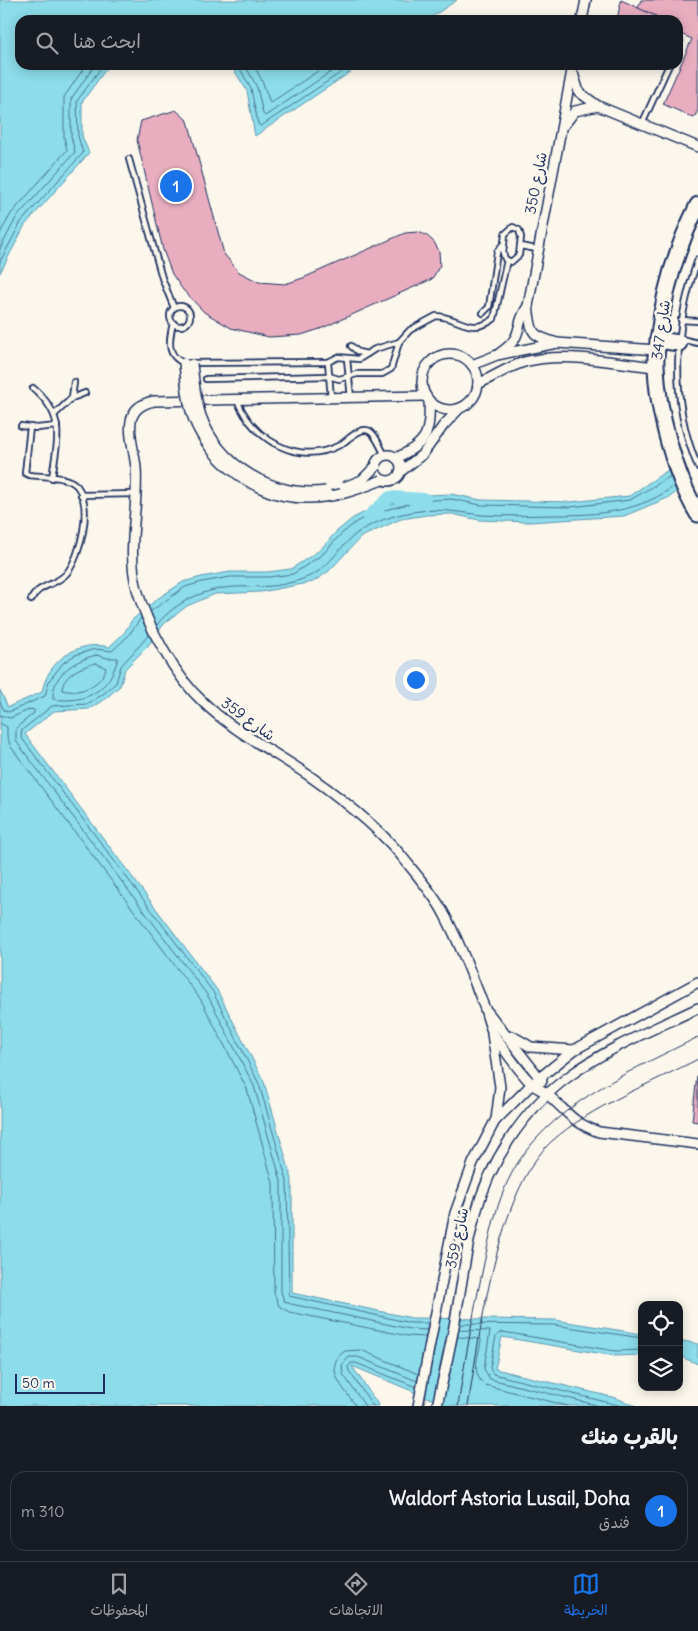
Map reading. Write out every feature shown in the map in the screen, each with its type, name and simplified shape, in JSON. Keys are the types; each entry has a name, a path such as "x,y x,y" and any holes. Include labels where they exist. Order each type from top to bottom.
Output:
{"main road":[{"name":"شارع 347","path":"698,205 682,238 670,273 656,367 670,448 690,500 698,514"},
{"path":"658,345 679,341"}],"street":[{"path":"583,15 586,0"},
{"name":"شارع 350","path":"528,306 537,249 572,70"},
{"path":"574,70 579,92 598,106 698,147"},
{"path":"560,132 567,119 575,111 598,106"},
{"path":"528,306 530,328 533,333 539,338 557,343"},
{"path":"497,355 512,345 517,338 523,313 528,306"},
{"path":"472,365 497,355 557,343 658,345"},
{"path":"452,354 463,358 472,365 478,384 474,397 443,426 423,454 393,480 382,480 345,493 304,498 268,491 247,481 228,467 205,440 189,404 188,363 197,403 210,436 223,453 252,476 270,485 292,490 317,492 352,485 368,476 378,461 386,456 396,458 423,442 430,420 427,398 422,384 424,373 435,359 452,354"},
{"path":"478,384 521,363 537,359 559,357 656,367"},
{"path":"238,400 427,398 440,409 459,409"},
{"name":"شارع 359","path":"238,400 154,401 141,406 131,418 130,440 135,465 136,494 132,564 137,589 146,616 186,683 202,701 255,741 319,783 382,835 406,861 442,909 485,1008 497,1054 500,1088 495,1121 463,1187 455,1213 418,1406"},
{"path":"396,458 399,462 400,472"},
{"path":"376,466 376,473 382,480"},
{"name":"شارع 359","path":"495,1121 540,1076 574,1050 698,982"},
{"name":"شارع 359","path":"485,1008 540,1076 547,1093"},
{"name":"شارع 359","path":"438,1406 474,1217 482,1193 506,1145 520,1124 547,1093 590,1062 698,1008"},
{"name":"شارع 359","path":"492,1031 532,1084 547,1093"},
{"name":"شارع 359","path":"504,1031 531,1047 574,1050"},
{"path":"547,1093 565,1114 599,1132 698,1144"}],"lane":[{"path":"642,124 667,70"},
{"path":"129,159 162,278 174,308 170,316 172,323 170,339 171,352 175,360 188,363 328,362 338,357 359,359 399,342 410,330 436,316 471,327 482,326 494,319 507,260"},
{"path":"516,228 521,233 520,246 518,259 512,262 503,256 507,231 516,228"},
{"path":"484,312 489,307 498,252 504,243"},
{"path":"520,246 537,249"},
{"name":"شارع 347","path":"698,259 681,320 677,360 680,401 688,438 698,467"},
{"path":"172,323 184,326 191,317 185,307 174,308"},
{"path":"681,320 698,321"},
{"path":"679,341 698,343"},
{"path":"206,379 329,376 339,379 349,376 387,372 393,364 399,342"},
{"path":"351,346 367,354"},
{"path":"347,359 351,398"},
{"path":"328,362 331,398"},
{"path":"72,398 74,382"},
{"path":"33,388 55,414 57,426 52,478"},
{"path":"55,414 72,398 86,393"},
{"path":"238,400 251,426 268,441 283,448 303,452 322,451 341,444 357,433 367,430 372,432 386,456"},
{"path":"21,426 57,426"},
{"path":"30,427 25,473 68,480 76,486 81,495 84,516 83,536 75,558 66,574 34,592 31,600"},
{"path":"81,495 136,494"}],"water":[{"path":"0,0 457,0 434,15 15,15 15,70 105,70 82,102 82,136 89,153 25,225 0,273"},
{"path":"234,70 354,70 255,136 247,91"},
{"path":"698,450 698,475 670,497 624,516 530,522 479,520 452,514 401,519 361,537 329,571 313,582 261,592 215,594 187,606 164,624 147,647 125,669 120,686 105,699 89,709 54,711 25,734 217,990 264,1082 292,1180 292,1293 412,1318 555,1320 638,1333 638,1355 615,1356 502,1337 495,1369 616,1398 636,1406 448,1406 352,1366 379,1406 0,1406 0,690 8,707 42,692 50,671 57,662 66,655 87,646 109,647 124,633 132,620 157,599 183,582 230,572 268,572 291,569 320,550 336,532 353,518 371,509 427,495 451,494 481,500 570,502 629,496"},
{"path":"683,1341 698,1344 698,1364 683,1358"}],"pier":[{"path":"698,448 698,478 678,493 668,469"}],"building":[{"path":"621,0 654,15 618,15"},
{"path":"641,0 698,0 698,110 694,118 663,104 678,70 683,70 683,59 692,39 683,35 683,15 654,15 638,8"},
{"path":"176,110 188,121 224,254 239,272 259,282 285,284 303,278 405,233 418,232 426,235 434,242 439,251 440,265 432,279 320,329 301,335 269,337 231,328 204,312 183,290 172,274 163,250 137,140 141,121"},
{"path":"698,1076 698,1122 692,1121"}],"waterway":[{"path":"368,517 390,497 425,499"}],"tram line":[{"path":"458,1406 492,1226 500,1199 519,1161 535,1140 555,1121 600,1088 698,1037"},
{"path":"468,1406 485,1303 494,1265 504,1228 517,1193 533,1164 552,1141 584,1117 698,1059"}],"place":[{"name":"Waldorf Astoria Lusail, Doha","path":"176,186"}]}
